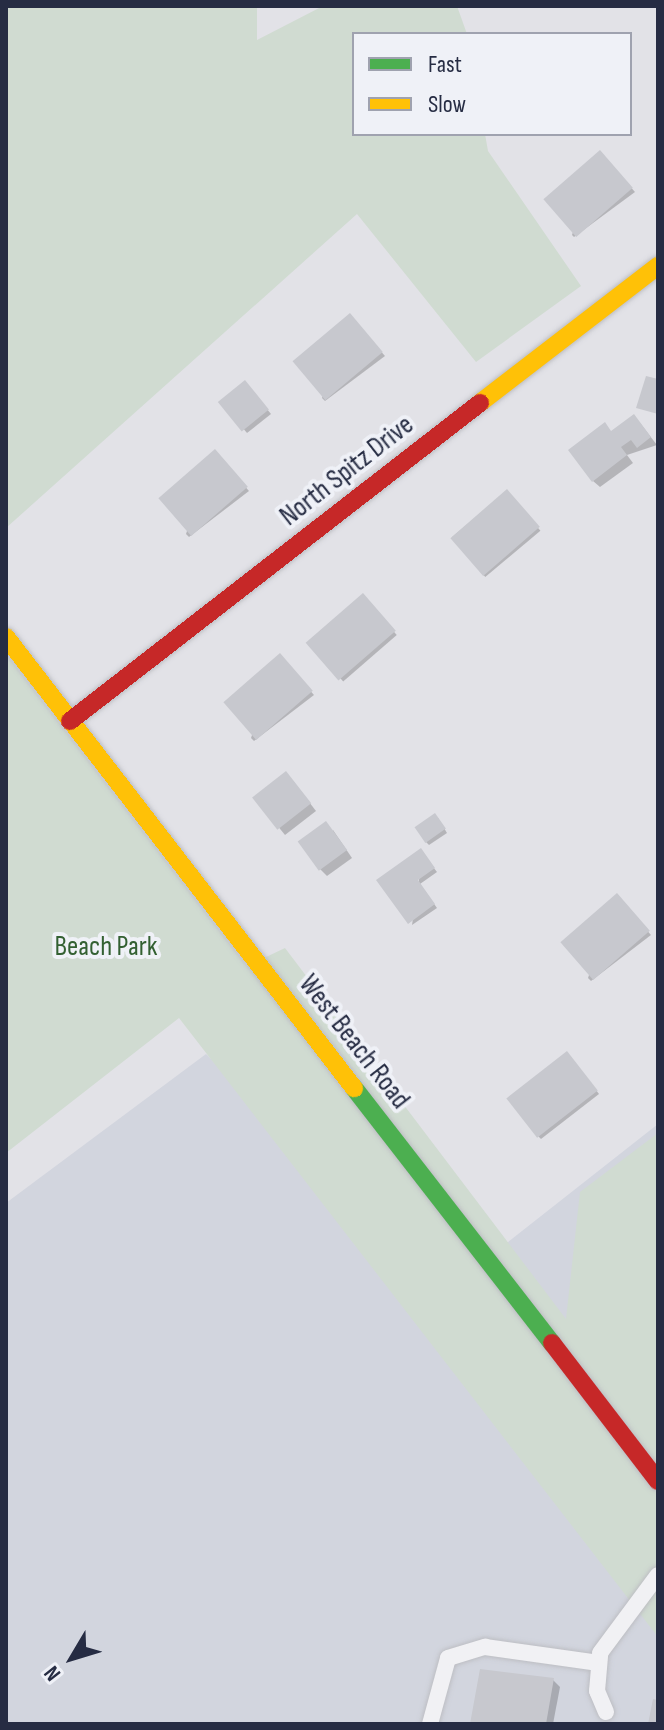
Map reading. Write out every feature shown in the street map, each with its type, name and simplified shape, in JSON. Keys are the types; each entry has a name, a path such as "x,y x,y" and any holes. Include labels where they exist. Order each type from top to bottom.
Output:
{"street":[{"name":"North Spitz Drive","path":"70,721 658,266"},
{"name":"West Beach Road","path":"6,637 658,1481"}],"lane":[{"path":"606,1712 597,1691 599,1663 658,1575"},
{"path":"430,1724 448,1658 485,1647 599,1663"}],"shaded area":[{"path":"206,1054 451,1287 658,1124 658,1724 6,1724 6,1203"}],"green space":[{"path":"6,6 257,6 257,40 323,6 457,6 466,32 352,32 352,136 485,136 488,151 581,286 476,362 357,214 6,528"},
{"name":"Beach Park","path":"6,654 247,966 285,948 566,1319 580,1192 658,1133 658,1637 179,1018 6,1153"}],"building":[{"path":"600,150 633,188 576,237 543,199"},
{"path":"350,313 383,352 325,400 293,361"},
{"path":"646,376 658,379 658,414 636,408"},
{"path":"245,380 269,410 242,432 218,402"},
{"path":"634,414 651,437 637,448 631,440 621,447 627,455 592,482 568,450 605,422 611,431"},
{"path":"215,449 248,487 191,536 158,498"},
{"path":"507,489 540,527 483,576 450,538"},
{"path":"363,593 396,631 338,681 306,643"},
{"path":"280,653 313,691 256,740 223,702"},
{"path":"286,771 311,803 277,830 252,797"},
{"path":"435,813 446,829 425,843 415,827"},
{"path":"326,821 347,850 319,871 298,842"},
{"path":"421,848 435,868 418,880 435,904 408,924 376,880"},
{"path":"617,893 650,931 593,980 560,942"},
{"path":"567,1051 598,1090 537,1138 506,1098"},
{"path":"480,1669 554,1678 546,1724 470,1724"},
{"path":"653,1699 658,1700 658,1724 648,1724"}],"traffic: fast":[{"path":"354,1088 552,1343"}],"traffic: slow":[{"path":"480,403 658,266"},
{"path":"6,637 354,1088"}],"traffic: jam":[{"path":"70,721 480,403"},
{"path":"552,1343 658,1481"}]}
